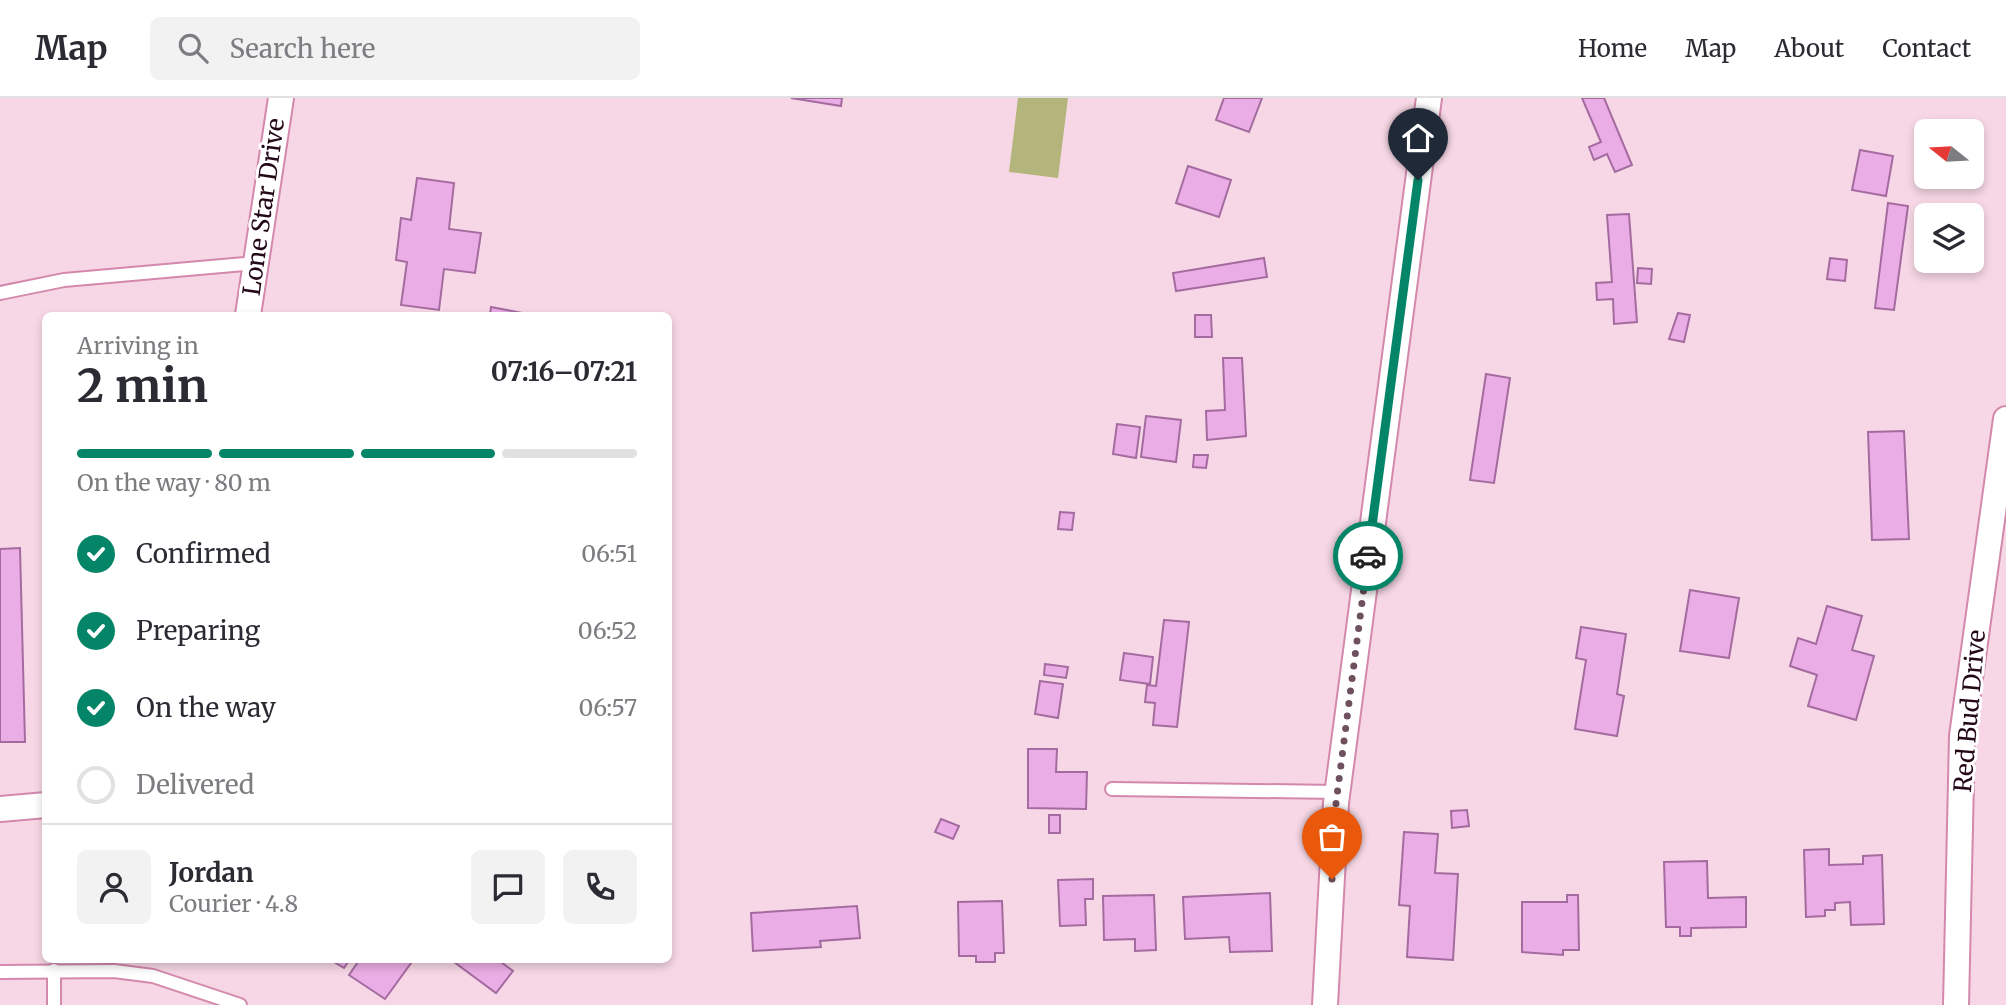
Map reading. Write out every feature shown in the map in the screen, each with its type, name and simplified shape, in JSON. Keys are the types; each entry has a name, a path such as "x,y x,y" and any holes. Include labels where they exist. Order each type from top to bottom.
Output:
{"street":[{"name":"Lone Star Drive","path":"248,312 281,98"},
{"path":"1325,1005 1337,792 1429,98"},
{"name":"Red Bud Drive","path":"1956,1005 1962,736 2006,419"},
{"path":"0,809 42,805"}],"lane":[{"path":"0,293 64,280 256,263"},
{"path":"1112,789 1337,792"},
{"path":"54,970 54,1005"},
{"path":"0,972 114,971 153,976 240,1005"}],"green space":[{"path":"1018,98 1068,98 1058,178 1009,172"}],"building":[{"path":"791,98 842,98 841,106"},
{"path":"1224,98 1262,98 1249,132 1216,120"},
{"path":"1582,98 1604,98 1632,165 1615,172 1607,154 1594,160 1589,147 1601,142"},
{"path":"1860,150 1893,156 1886,196 1852,190"},
{"path":"1188,166 1231,180 1219,217 1176,203"},
{"path":"417,178 454,183 449,229 481,233 475,273 444,269 439,310 401,305 407,262 396,260 401,218 411,220"},
{"path":"1888,203 1908,206 1894,310 1875,308"},
{"path":"1629,214 1637,322 1614,324 1613,299 1597,300 1596,283 1612,282 1607,215"},
{"path":"1264,258 1267,277 1176,291 1173,273"},
{"path":"1830,258 1847,260 1845,281 1827,279"},
{"path":"1638,268 1652,269 1651,284 1637,283"},
{"path":"491,307 517,312 490,312"},
{"path":"1678,313 1690,315 1684,342 1669,339"},
{"path":"1195,315 1211,315 1212,337 1195,337"},
{"path":"1223,358 1242,358 1246,436 1207,440 1206,411 1225,410"},
{"path":"1486,374 1510,378 1494,483 1470,480"},
{"path":"1146,416 1181,420 1176,462 1141,457"},
{"path":"1117,424 1140,427 1136,458 1113,454"},
{"path":"1904,431 1909,539 1872,540 1868,432"},
{"path":"1194,455 1208,455 1206,468 1193,467"},
{"path":"1060,512 1074,513 1072,530 1058,529"},
{"path":"20,548 25,742 0,742 0,549"},
{"path":"1690,590 1739,598 1729,658 1680,651"},
{"path":"1827,606 1862,616 1852,650 1874,656 1856,720 1808,706 1817,675 1790,666 1798,638 1816,644"},
{"path":"1164,620 1189,622 1177,727 1153,725 1155,703 1145,702 1147,685 1156,686"},
{"path":"1581,627 1626,634 1617,694 1624,696 1617,736 1575,729 1586,660 1576,658"},
{"path":"1124,653 1153,657 1150,684 1120,680"},
{"path":"1045,664 1068,667 1066,678 1044,675"},
{"path":"1040,681 1063,684 1058,718 1035,714"},
{"path":"1028,749 1057,749 1056,772 1087,772 1086,809 1028,808"},
{"path":"1467,810 1469,826 1452,828 1451,811"},
{"path":"1049,815 1060,815 1060,833 1049,833"},
{"path":"941,819 959,826 953,839 935,832"},
{"path":"1404,832 1438,834 1435,873 1458,874 1453,960 1407,957 1410,906 1399,905"},
{"path":"1829,849 1829,865 1863,864 1863,856 1882,855 1884,924 1851,925 1850,902 1835,903 1835,910 1825,910 1825,916 1806,917 1804,850"},
{"path":"1707,861 1708,898 1746,897 1746,927 1691,928 1691,936 1680,936 1680,927 1666,927 1664,862"},
{"path":"1093,879 1093,899 1085,899 1086,925 1060,926 1058,880"},
{"path":"1270,893 1272,951 1230,952 1229,937 1185,939 1183,897"},
{"path":"1154,895 1156,950 1135,951 1135,939 1104,940 1103,896"},
{"path":"1567,895 1578,895 1579,950 1563,950 1563,955 1522,952 1522,902 1567,902"},
{"path":"1002,901 1004,953 995,953 995,962 976,962 976,956 959,956 958,902"},
{"path":"857,906 860,938 820,941 821,947 753,951 751,913"},
{"path":"357,963 411,963 385,999 349,975"},
{"path":"455,963 502,963 513,971 496,993"}],"way so far":[{"path":"1332,879 1336,803 1368,556"}],"route":[{"path":"1368,556 1418,180"}]}
